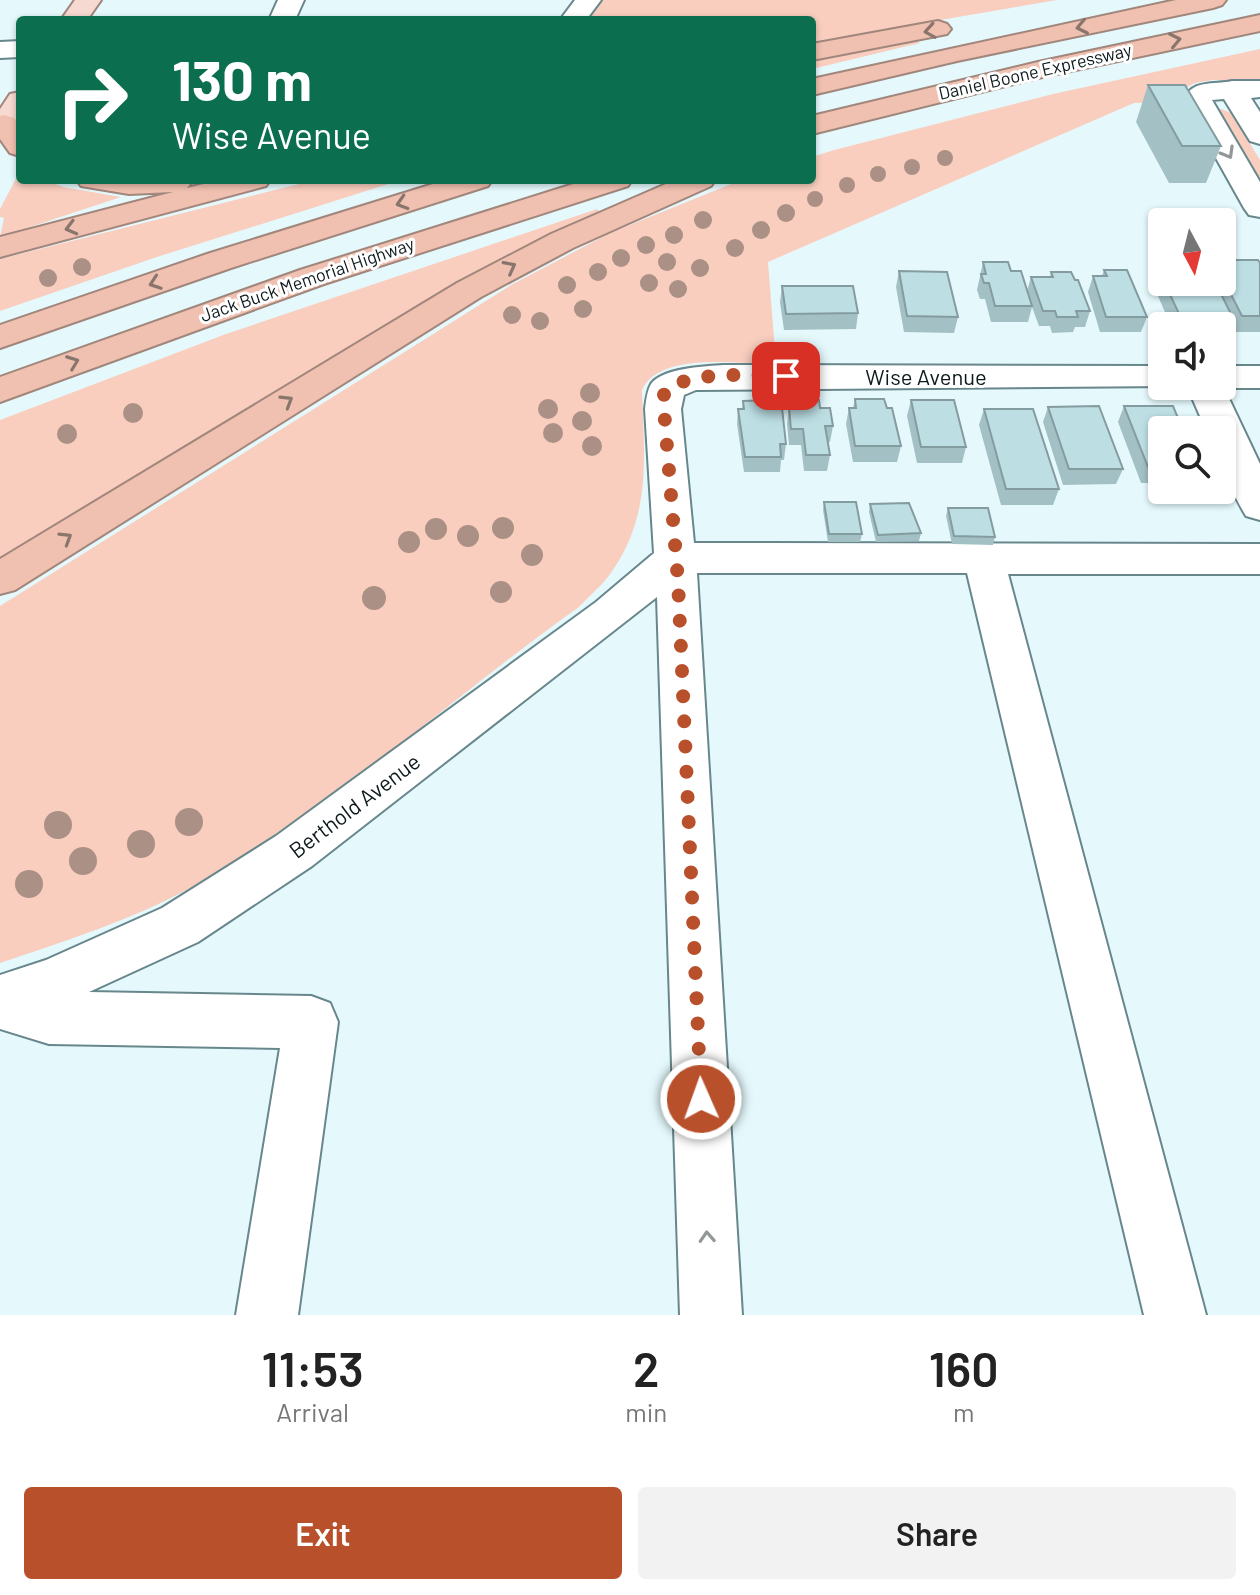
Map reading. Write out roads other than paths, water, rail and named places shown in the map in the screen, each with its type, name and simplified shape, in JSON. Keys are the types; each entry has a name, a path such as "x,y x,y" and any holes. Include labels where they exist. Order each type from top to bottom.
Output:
{"highway":[{"path":"989,21 1118,0"},
{"name":"Daniel Boone Expressway","path":"816,86 957,53 1213,0"},
{"name":"Daniel Boone Expressway","path":"816,124 908,100 1260,23"},
{"path":"816,51 960,26"},
{"path":"816,137 908,100"},
{"path":"122,184 146,184"},
{"path":"0,247 240,184"},
{"name":"Jack Buck Memorial Highway","path":"0,337 233,257 464,184"},
{"name":"Jack Buck Memorial Highway","path":"0,390 312,277 604,184"},
{"path":"0,579 469,290 562,241 691,184"}],"street":[{"path":"1260,135 1246,89 1205,92 1198,97 1260,208"},
{"name":"Wise Avenue","path":"676,558 663,397 667,388 690,379 724,376 1148,377"},
{"path":"1236,377 1260,377"},
{"path":"1211,400 1260,506"},
{"path":"711,1315 676,558 1260,559"},
{"name":"Berthold Avenue","path":"0,1002 55,982 180,925 294,851 611,613 676,558"},
{"path":"984,560 1175,1315"},
{"name":"Berthold Avenue","path":"0,1002 49,1018 311,1022 267,1315"}]}
